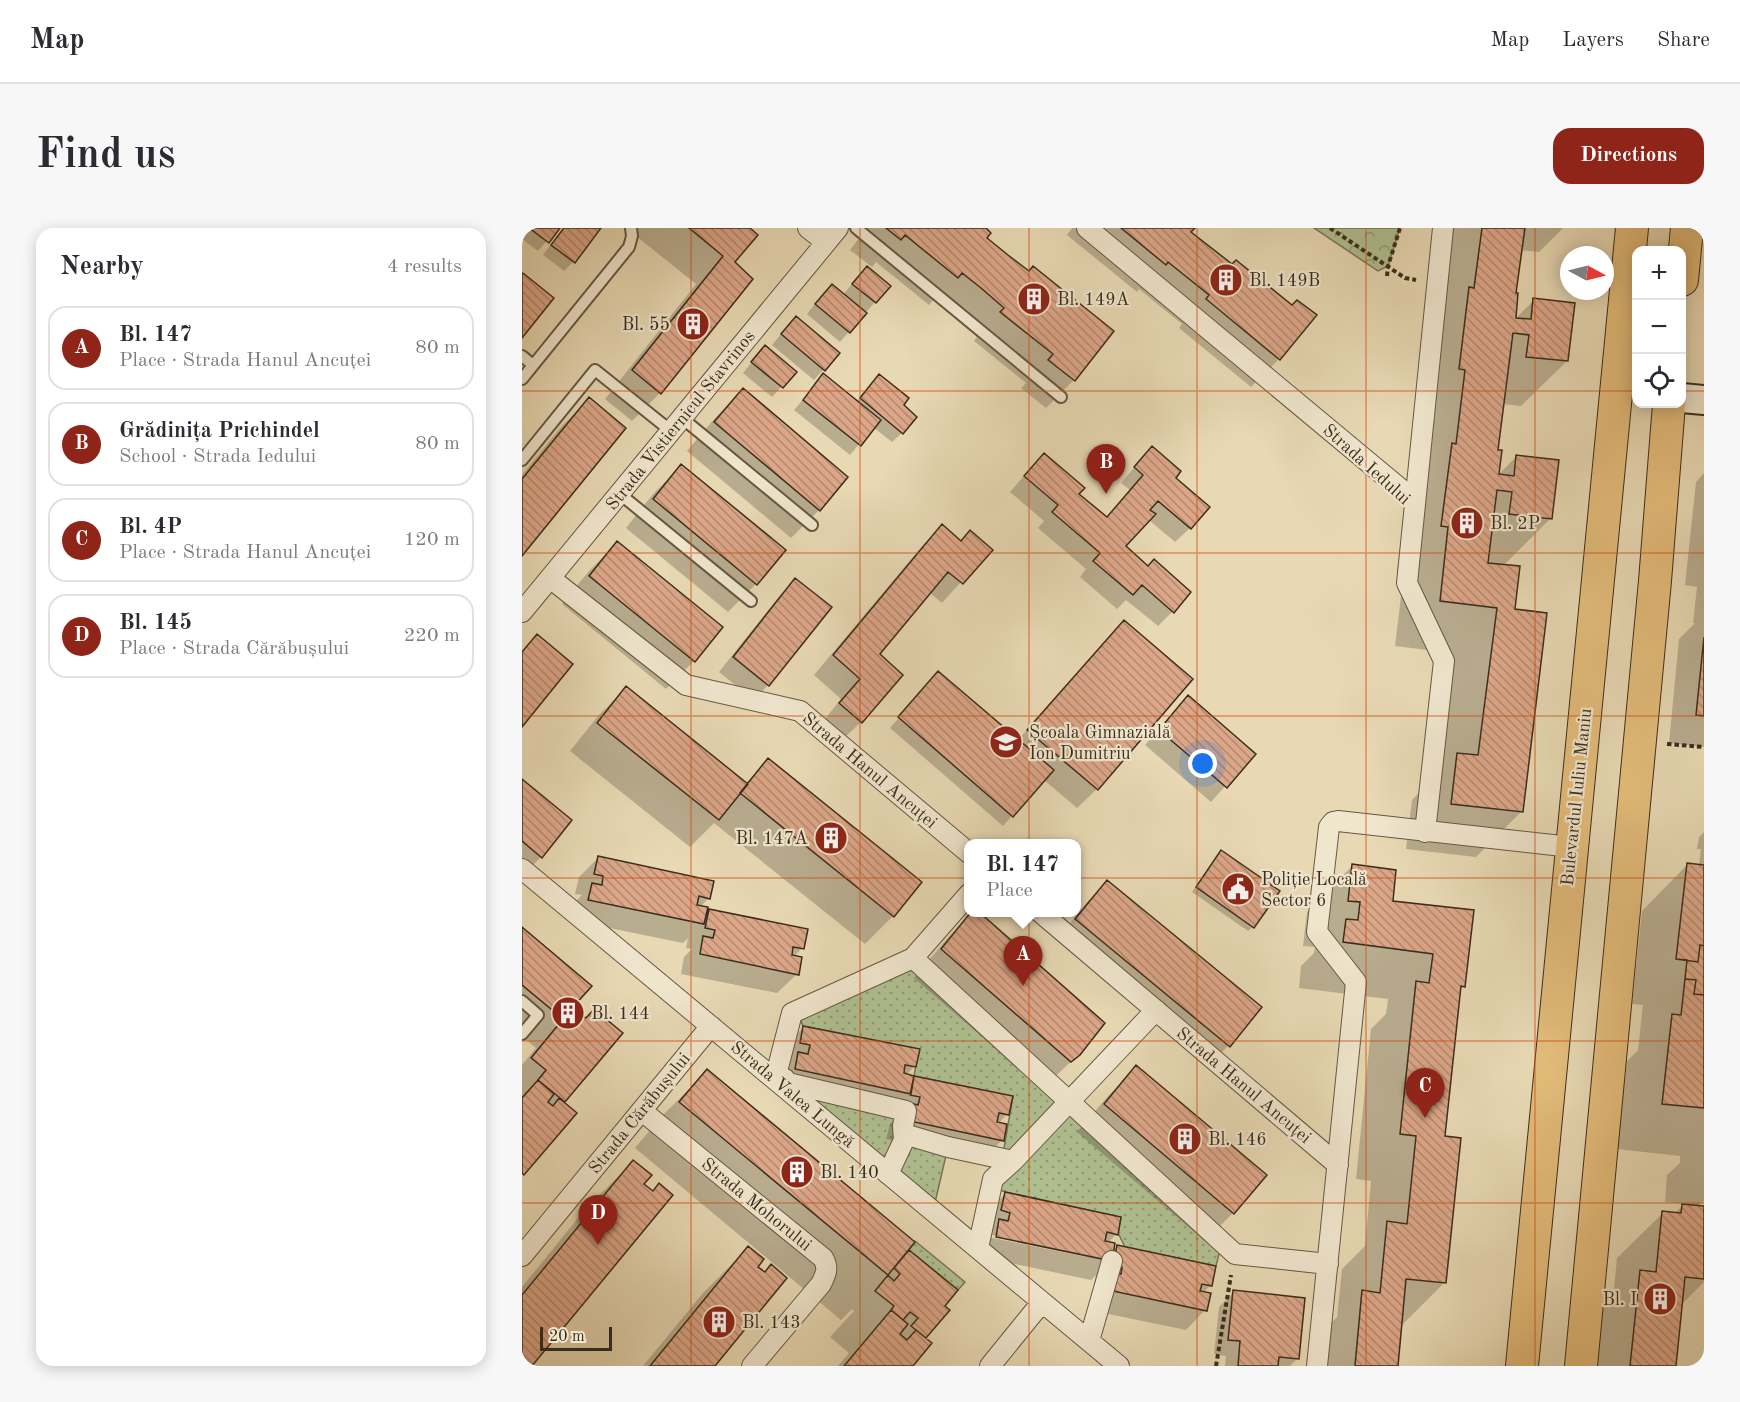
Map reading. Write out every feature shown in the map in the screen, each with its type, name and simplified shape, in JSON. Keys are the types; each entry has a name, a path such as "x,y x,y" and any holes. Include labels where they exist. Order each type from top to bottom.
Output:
{"main road":[{"name":"Bulevardul Iuliu Maniu","path":"1522,1366 1571,848 1626,393 1632,228"},
{"path":"1685,246 1687,228"},
{"path":"1686,398 1704,400"},
{"path":"1581,1366 1640,741 1669,408"}],"street":[{"path":"808,228 832,235"},
{"name":"Strada Iedului","path":"1087,228 1415,501 1407,583 1444,661 1425,832"},
{"path":"1415,501 1443,228"},
{"name":"Strada Vistiernicul Stavrinos","path":"522,612 832,235"},
{"name":"Strada Hanul Ancuței","path":"550,578 686,685 800,711 964,849"},
{"path":"1317,1366 1356,982 1317,932 1329,827 1333,822 1338,821 1571,848"},
{"name":"Strada Valea Lungă","path":"525,877 711,1026 777,1071 888,1174 1119,1366"},
{"path":"777,1071 792,1012 913,958 964,900"},
{"name":"Strada Hanul Ancuței","path":"1046,917 1338,1165"},
{"path":"913,958 1235,1254 1328,1264"},
{"path":"978,1248 993,1179 1013,1161 1156,1010"},
{"name":"Strada Cărăbușului","path":"522,1256 711,1026"},
{"path":"777,1071 788,1065 784,1082 906,1111 903,1126 904,1140 888,1174"},
{"name":"Strada Mohorului","path":"642,1111 823,1258 827,1264 826,1274 821,1284 752,1366"},
{"path":"904,1134 948,1147 1013,1161"},
{"path":"1089,1341 1112,1261"},
{"path":"990,1366 1042,1302"}],"lane":[{"path":"522,379 628,247 632,236 631,228"},
{"path":"856,228 1061,397"},
{"path":"522,356 533,365"},
{"path":"522,459 596,370 676,425 812,525"},
{"path":"620,494 751,601"},
{"path":"522,1002 538,1015 522,1034"}],"path":[{"path":"1330,228 1405,278 1438,282"},
{"path":"1387,276 1400,228"},
{"path":"1640,741 1704,747"},
{"path":"1216,1366 1235,1254"}],"green space":[{"path":"1314,228 1400,228 1388,266 1378,271"},
{"path":"913,958 1066,1099 1015,1158 1003,1154 1013,1096 914,1076 919,1049 803,1026 797,1011"},
{"path":"784,1082 907,1110 904,1134 948,1147 933,1211"},
{"path":"1069,1102 1222,1242 1216,1266 1125,1247 1118,1233 1121,1217 1005,1192 991,1186"},
{"path":"915,1241 965,1282 958,1290 909,1250"}],"building":[{"path":"529,228 560,228 549,243"},
{"path":"564,228 601,228 575,263 551,245"},
{"name":"Bl. 55","path":"689,228 750,228 758,235 735,262 753,279 661,394 632,370 723,256"},
{"name":"Bl. 149A","path":"886,228 986,228 991,233 987,238 1008,255 1029,271 1033,266 1114,331 1075,381 1048,360 1053,354 1000,312 1004,308 981,288 962,273 958,278 905,235 901,240"},
{"name":"Bl. 149B","path":"1121,228 1195,228 1191,232 1232,264 1236,260 1292,305 1297,300 1317,315 1280,360 1206,299 1209,295 1168,262 1166,265"},
{"name":"Bl. 2P","path":"1482,228 1525,228 1516,293 1518,293 1516,318 1531,319 1533,298 1575,303 1568,361 1526,357 1529,335 1513,333 1498,450 1502,450 1499,474 1514,476 1516,455 1559,460 1552,519 1509,514 1512,492 1497,490 1488,563 1520,566 1515,609 1547,613 1523,812 1451,804 1457,753 1478,755 1497,608 1440,601 1448,527 1441,526 1452,443 1456,444 1465,370 1459,369 1469,287 1474,288"},
{"path":"867,266 891,286 876,303 852,284"},
{"path":"522,274 554,298 522,338"},
{"path":"832,284 867,313 850,333 815,304"},
{"path":"796,316 840,353 825,371 781,334"},
{"path":"765,345 797,372 783,388 751,362"},
{"path":"823,373 881,420 861,446 803,400"},
{"path":"879,374 909,398 904,405 917,417 903,434 860,398"},
{"path":"743,388 848,477 820,511 714,422"},
{"path":"589,397 626,428 522,556 522,479"},
{"path":"1152,446 1181,471 1176,478 1210,507 1191,529 1158,501 1150,510 1156,514 1126,546 1148,566 1154,559 1191,592 1174,613 1142,585 1133,595 1093,561 1100,553 1052,512 1058,505 1024,476 1044,453 1085,488 1079,494 1107,517 1143,475 1134,467"},
{"path":"681,464 786,550 757,585 653,499"},
{"path":"942,524 961,541 970,530 993,550 963,584 948,572 880,654 903,675 862,723 839,703 860,679 833,655"},
{"path":"617,541 723,627 695,662 589,576"},
{"path":"795,578 832,607 769,686 733,657"},
{"path":"1124,620 1193,679 1098,790 1027,730"},
{"path":"537,634 573,664 522,727 522,652"},
{"path":"1704,637 1704,716 1696,715"},
{"path":"938,671 1054,770 1013,817 898,717"},
{"path":"626,686 748,784 719,820 597,723"},
{"path":"1188,695 1256,754 1227,788 1159,730"},
{"name":"Bl. 147A","path":"768,758 922,882 894,917 740,793"},
{"path":"522,779 572,820 542,858 522,841"},
{"name":"Poliție Locală Sector 6","path":"1221,850 1280,891 1254,928 1196,887"},
{"path":"598,856 714,881 710,899 699,896 697,905 708,907 704,924 588,900 592,883 602,885 603,876 594,874"},
{"path":"1687,863 1704,865 1704,946 1700,945 1698,962 1676,959"},
{"path":"1687,863 1704,865 1704,1108 1662,1104 1672,1014 1681,1015 1687,960 1676,959"},
{"path":"1352,864 1396,870 1393,901 1474,910 1465,987 1461,986 1445,1136 1461,1138 1446,1283 1406,1279 1398,1366 1355,1366 1362,1290 1380,1293 1387,1221 1407,1224 1416,1136 1400,1134 1416,981 1429,983 1433,954 1343,942 1346,919 1358,920 1360,902 1348,901"},
{"path":"1107,880 1262,1007 1230,1047 1075,919 1081,917 1081,912"},
{"path":"709,909 808,929 804,949 793,947 792,955 802,957 799,975 700,954 703,936 713,938 715,930 705,928"},
{"path":"967,917 985,917 1105,1023 1080,1055 1071,1062 941,949"},
{"name":"Bl. 144","path":"522,927 592,986 573,1007 586,1018 594,1009 623,1033 565,1102 538,1080 546,1070 531,1058 563,1019 522,985"},
{"path":"1685,979 1696,980 1694,994 1704,995 1704,1108 1662,1104 1672,1014 1681,1015"},
{"path":"803,1026 920,1049 916,1067 905,1065 904,1073 914,1076 911,1094 795,1069 798,1052 808,1054 810,1045 800,1043"},
{"name":"Bl. 146","path":"1136,1065 1267,1175 1234,1214 1104,1104"},
{"name":"Bl. 140","path":"707,1069 915,1242 888,1275 679,1102"},
{"path":"914,1076 1013,1096 1009,1115 999,1113 997,1122 1007,1124 1004,1141 905,1120 909,1103 918,1105 920,1097 910,1095"},
{"path":"538,1080 554,1094 548,1102 553,1106 559,1098 577,1113 524,1175 522,1173 522,1098"},
{"path":"633,1160 652,1175 644,1184 653,1191 659,1183 673,1195 532,1366 522,1366 522,1295"},
{"path":"1005,1192 1121,1217 1118,1235 1107,1232 1105,1241 1115,1243 1112,1261 996,1237 999,1219 1008,1221 1010,1213 1001,1210"},
{"name":"Bl. I","path":"1682,1204 1704,1206 1704,1279 1685,1277 1676,1366 1630,1366 1640,1270 1656,1272 1662,1211 1681,1213"},
{"path":"1117,1245 1216,1266 1212,1286 1202,1284 1200,1291 1211,1293 1207,1311 1108,1290 1111,1272 1121,1274 1122,1267 1113,1265"},
{"name":"Bl. 143","path":"748,1246 764,1259 758,1267 765,1272 771,1264 787,1278 715,1366 650,1366"},
{"path":"909,1250 958,1290 945,1306 950,1310 926,1338 911,1326 918,1318 910,1312 903,1320 891,1310 894,1306 875,1291 888,1275 894,1281 900,1274 894,1268"},
{"path":"1233,1290 1305,1298 1299,1359 1279,1357 1278,1366 1238,1366 1240,1341 1228,1340"},
{"path":"891,1310 908,1324 900,1334 907,1340 916,1330 932,1343 913,1366 844,1366"}],"place":[{"name":"Bl. 149B","path":"1226,280"},
{"name":"Bl. 149A","path":"1034,299"},
{"name":"Bl. 55","path":"693,324"},
{"name":"Grădinița Prichindel","path":"1106,494"},
{"name":"Bl. 2P","path":"1467,523"},
{"name":"Școala Gimnazială Ion Dumitriu","path":"1006,742"},
{"name":"Bl. 147A","path":"831,838"},
{"name":"Poliție Locală Sector 6","path":"1238,889"},
{"name":"Bl. 147","path":"1023,986"},
{"name":"Bl. 144","path":"568,1013"},
{"name":"Bl. 4P","path":"1425,1118"},
{"name":"Bl. 146","path":"1185,1139"},
{"name":"Bl. 140","path":"797,1172"},
{"name":"Bl. 145","path":"598,1245"},
{"name":"Bl. I","path":"1660,1299"},
{"name":"Bl. 143","path":"719,1322"}]}
